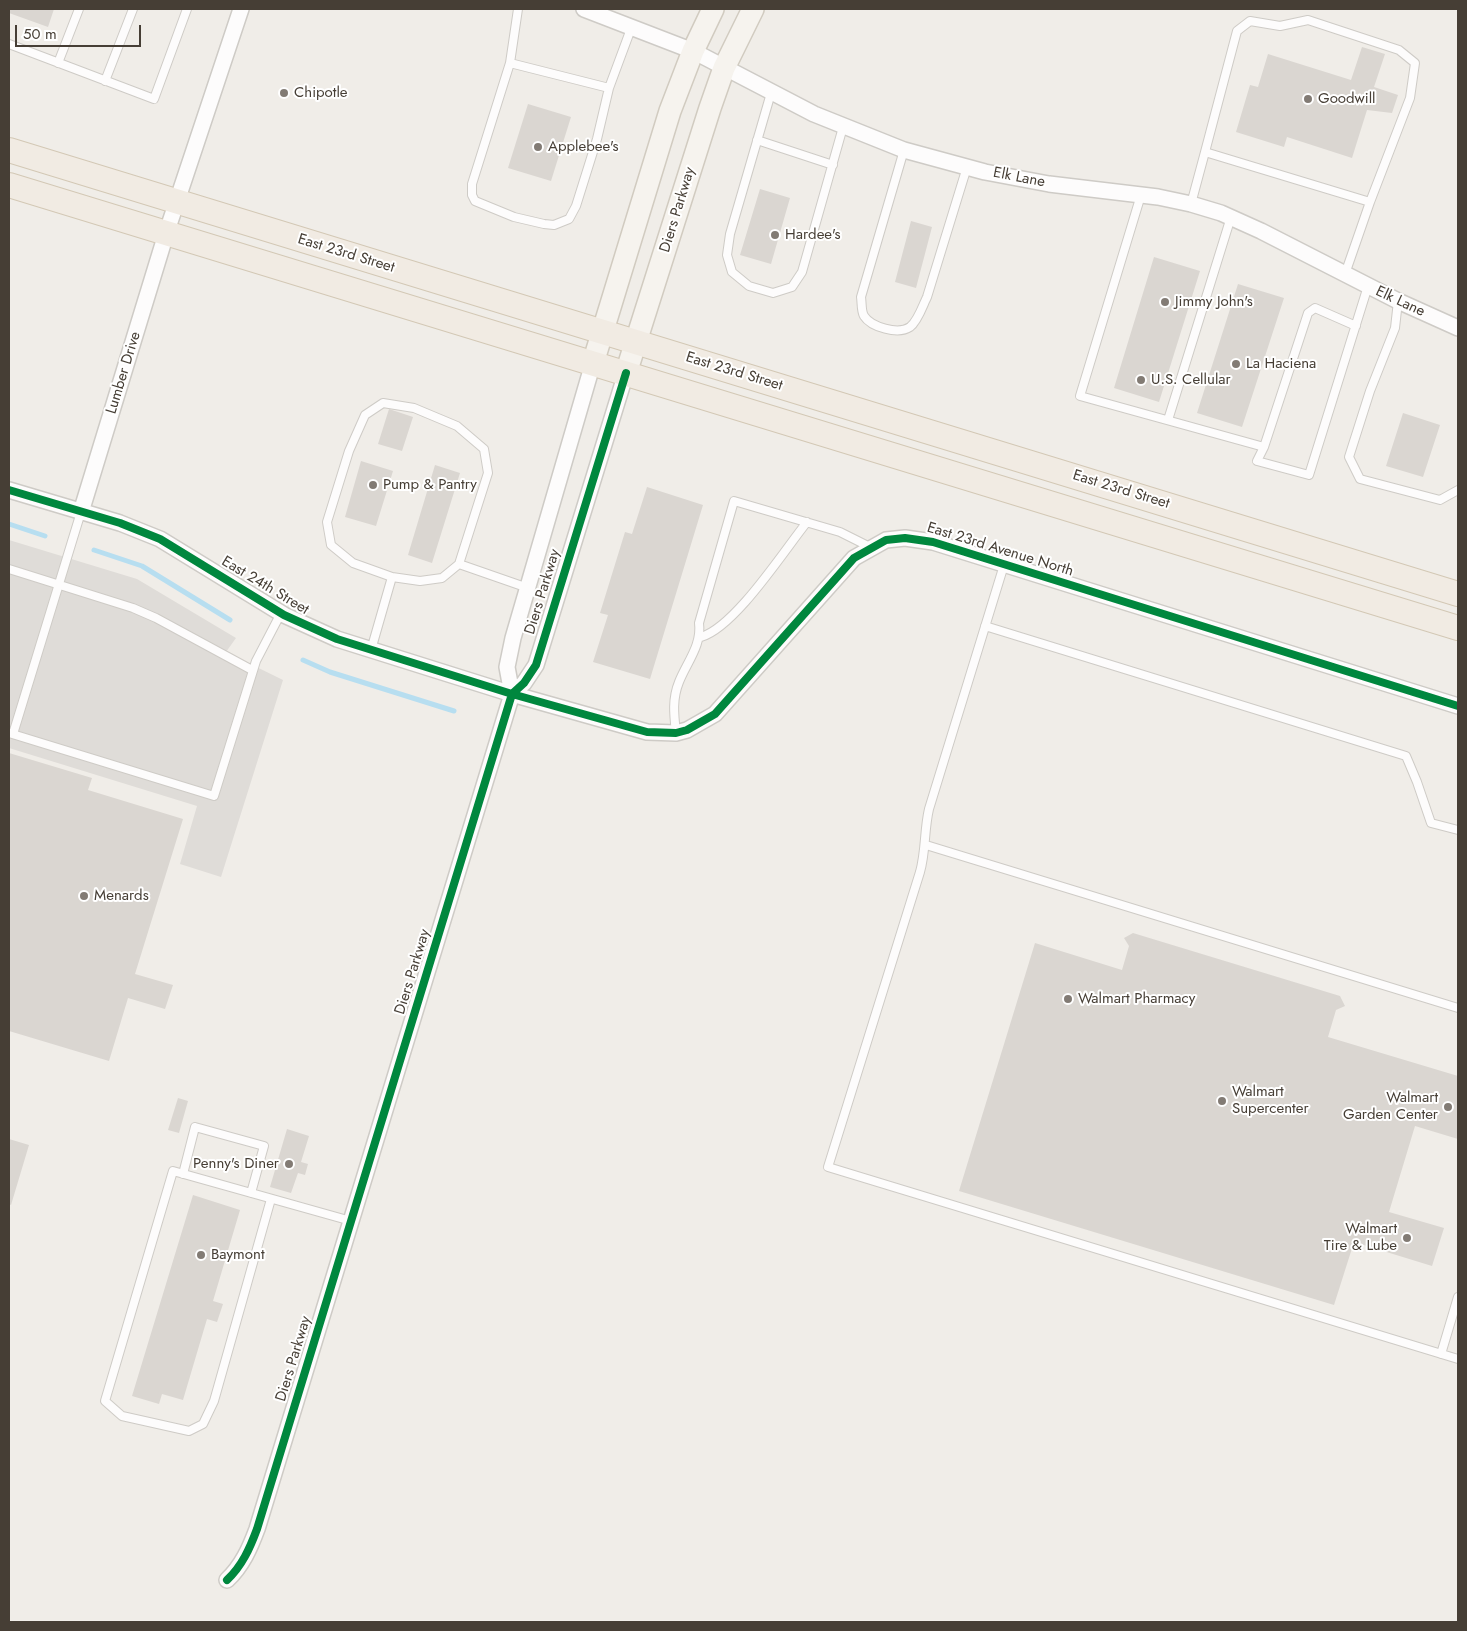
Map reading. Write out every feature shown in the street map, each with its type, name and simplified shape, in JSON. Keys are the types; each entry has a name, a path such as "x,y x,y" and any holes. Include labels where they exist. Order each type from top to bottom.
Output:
{"main road":[{"name":"Diers Parkway","path":"593,363 670,111 693,51 713,9"},
{"name":"Diers Parkway","path":"626,373 724,68 753,9"},
{"name":"East 23rd Street","path":"9,150 1458,594"},
{"path":"9,185 1458,628"}],"street":[{"name":"Lumber Drive","path":"82,512 166,234 241,9"},
{"name":"Elk Lane","path":"584,9 693,51 771,93 843,127 904,150 967,167 1049,184 1191,204 1231,217 1398,301 1458,328"},
{"name":"Diers Parkway","path":"227,1580 236,1571 250,1549 257,1529 512,694 509,681 508,659 593,363"},
{"name":"Diers Parkway","path":"512,694 524,683 536,665 626,373"},
{"name":"East 24th Street","path":"9,490 120,523 160,539 281,613 315,630 371,650 512,694"},
{"name":"East 23rd Avenue North","path":"512,694 627,728 647,732 676,733 696,726 715,714 842,569 870,547 895,538 918,540 1004,565 1458,706"}],"lane":[{"path":"58,63 79,9"},
{"path":"105,81 133,9"},
{"path":"9,44 154,99 187,9"},
{"path":"518,9 510,63 472,184 472,195 475,201 530,222 554,225 569,219 576,206 609,88 632,26"},
{"path":"1191,204 1237,31 1250,21 1280,26 1308,20 1399,50 1415,63 1410,98 1345,274"},
{"path":"510,63 609,88"},
{"path":"771,93 730,234 727,255 732,272 749,286 773,293 792,288 802,272 843,127"},
{"path":"757,140 832,165"},
{"path":"904,150 861,297 863,314 869,322 887,328 903,330 911,326 927,297 967,167"},
{"path":"1205,152 1370,202"},
{"path":"1142,196 1080,396 1264,447"},
{"path":"1168,420 1231,217"},
{"path":"1356,326 1314,308 1308,313 1264,447 1257,461 1309,474 1356,326 1368,286"},
{"path":"1398,301 1395,328 1370,391 1349,457 1360,479 1440,500 1458,490"},
{"path":"383,403 414,408 457,426 484,449 488,473 459,564 442,578 420,581 392,576 353,563 331,545 327,522 349,451 365,415 383,403"},
{"path":"676,733 673,706 678,683 701,637 699,623 734,501 840,532 870,547"},
{"path":"82,512 11,733 214,796 252,670 261,648 281,613"},
{"path":"701,637 712,633 739,609 807,522"},
{"path":"459,564 528,588"},
{"path":"1004,565 928,809 925,829 926,845 920,872 828,1167 1458,1359"},
{"path":"9,569 156,618 252,670"},
{"path":"371,650 392,576"},
{"path":"985,626 1406,756 1418,782 1431,823 1458,830"},
{"path":"926,845 1458,1008"},
{"path":"183,1174 195,1127 264,1146 251,1194"},
{"path":"271,1199 214,1401 203,1424 189,1431 122,1416 105,1401 174,1171 351,1221"},
{"path":"1441,1354 1458,1297"}],"shaded area":[{"path":"9,540 137,579 236,638 226,652 283,680 221,877 180,864 197,806 9,748"}],"building":[{"path":"9,9 54,9 48,27 9,13"},
{"name":"Goodwill","path":"1362,47 1385,54 1374,87 1398,95 1392,113 1367,110 1352,158 1287,137 1284,147 1236,132 1250,85 1258,87 1268,54 1351,80"},
{"path":"528,104 571,117 551,181 508,168"},
{"path":"760,189 790,198 771,264 740,255"},
{"path":"911,221 932,227 916,288 895,282"},
{"path":"1154,257 1200,271 1159,402 1114,388"},
{"path":"1238,284 1284,298 1242,427 1197,413"},
{"path":"389,409 413,417 402,451 378,444"},
{"path":"1403,413 1440,425 1423,477 1386,466"},
{"path":"361,461 393,471 376,526 345,517"},
{"path":"435,465 460,473 432,563 408,555"},
{"path":"647,487 703,505 650,679 593,662 608,615 600,613 625,532 632,534"},
{"name":"Menards","path":"9,753 92,778 88,790 183,819 135,974 173,985 165,1009 128,998 109,1061 9,1031"},
{"name":"Walmart Supercenter","path":"1133,933 1340,996 1345,1006 1336,1010 1328,1037 1458,1076 1458,1139 1415,1126 1389,1212 1444,1228 1432,1266 1354,1242 1334,1305 959,1191 1035,943 1122,970 1129,946 1124,938"},
{"path":"178,1098 188,1101 179,1133 168,1130"},
{"path":"287,1129 309,1136 301,1162 308,1164 305,1175 298,1173 291,1193 270,1187"},
{"path":"9,1139 29,1145 11,1205 9,1204"},
{"name":"Baymont","path":"193,1195 240,1210 213,1301 223,1304 217,1322 207,1319 183,1400 162,1394 159,1404 132,1396"}],"waterway":[{"path":"9,524 45,536"},
{"path":"94,550 142,566 230,620"},
{"path":"303,660 330,672 454,711"}],"cycle path":[{"path":"227,1580 245,1556 257,1529 512,694 524,683 536,665 626,373"},
{"path":"9,490 120,523 160,539 284,615 337,639 512,694 647,732 676,733 687,730 715,714 854,558 886,540 905,538 933,542 1458,706"}],"place":[{"name":"Chipotle","path":"284,93"},
{"name":"Goodwill","path":"1308,99"},
{"name":"Applebee's","path":"538,147"},
{"name":"Hardee's","path":"775,235"},
{"name":"Jimmy John's","path":"1165,302"},
{"name":"La Haciena","path":"1236,364"},
{"name":"U.S. Cellular","path":"1141,380"},
{"name":"Pump & Pantry","path":"373,485"},
{"name":"Menards","path":"84,896"},
{"name":"Walmart Pharmacy","path":"1068,999"},
{"name":"Walmart Supercenter","path":"1222,1101"},
{"name":"Walmart Garden Center","path":"1448,1107"},
{"name":"Penny's Diner","path":"289,1164"},
{"name":"Walmart Tire & Lube","path":"1407,1238"},
{"name":"Baymont","path":"201,1255"}]}
